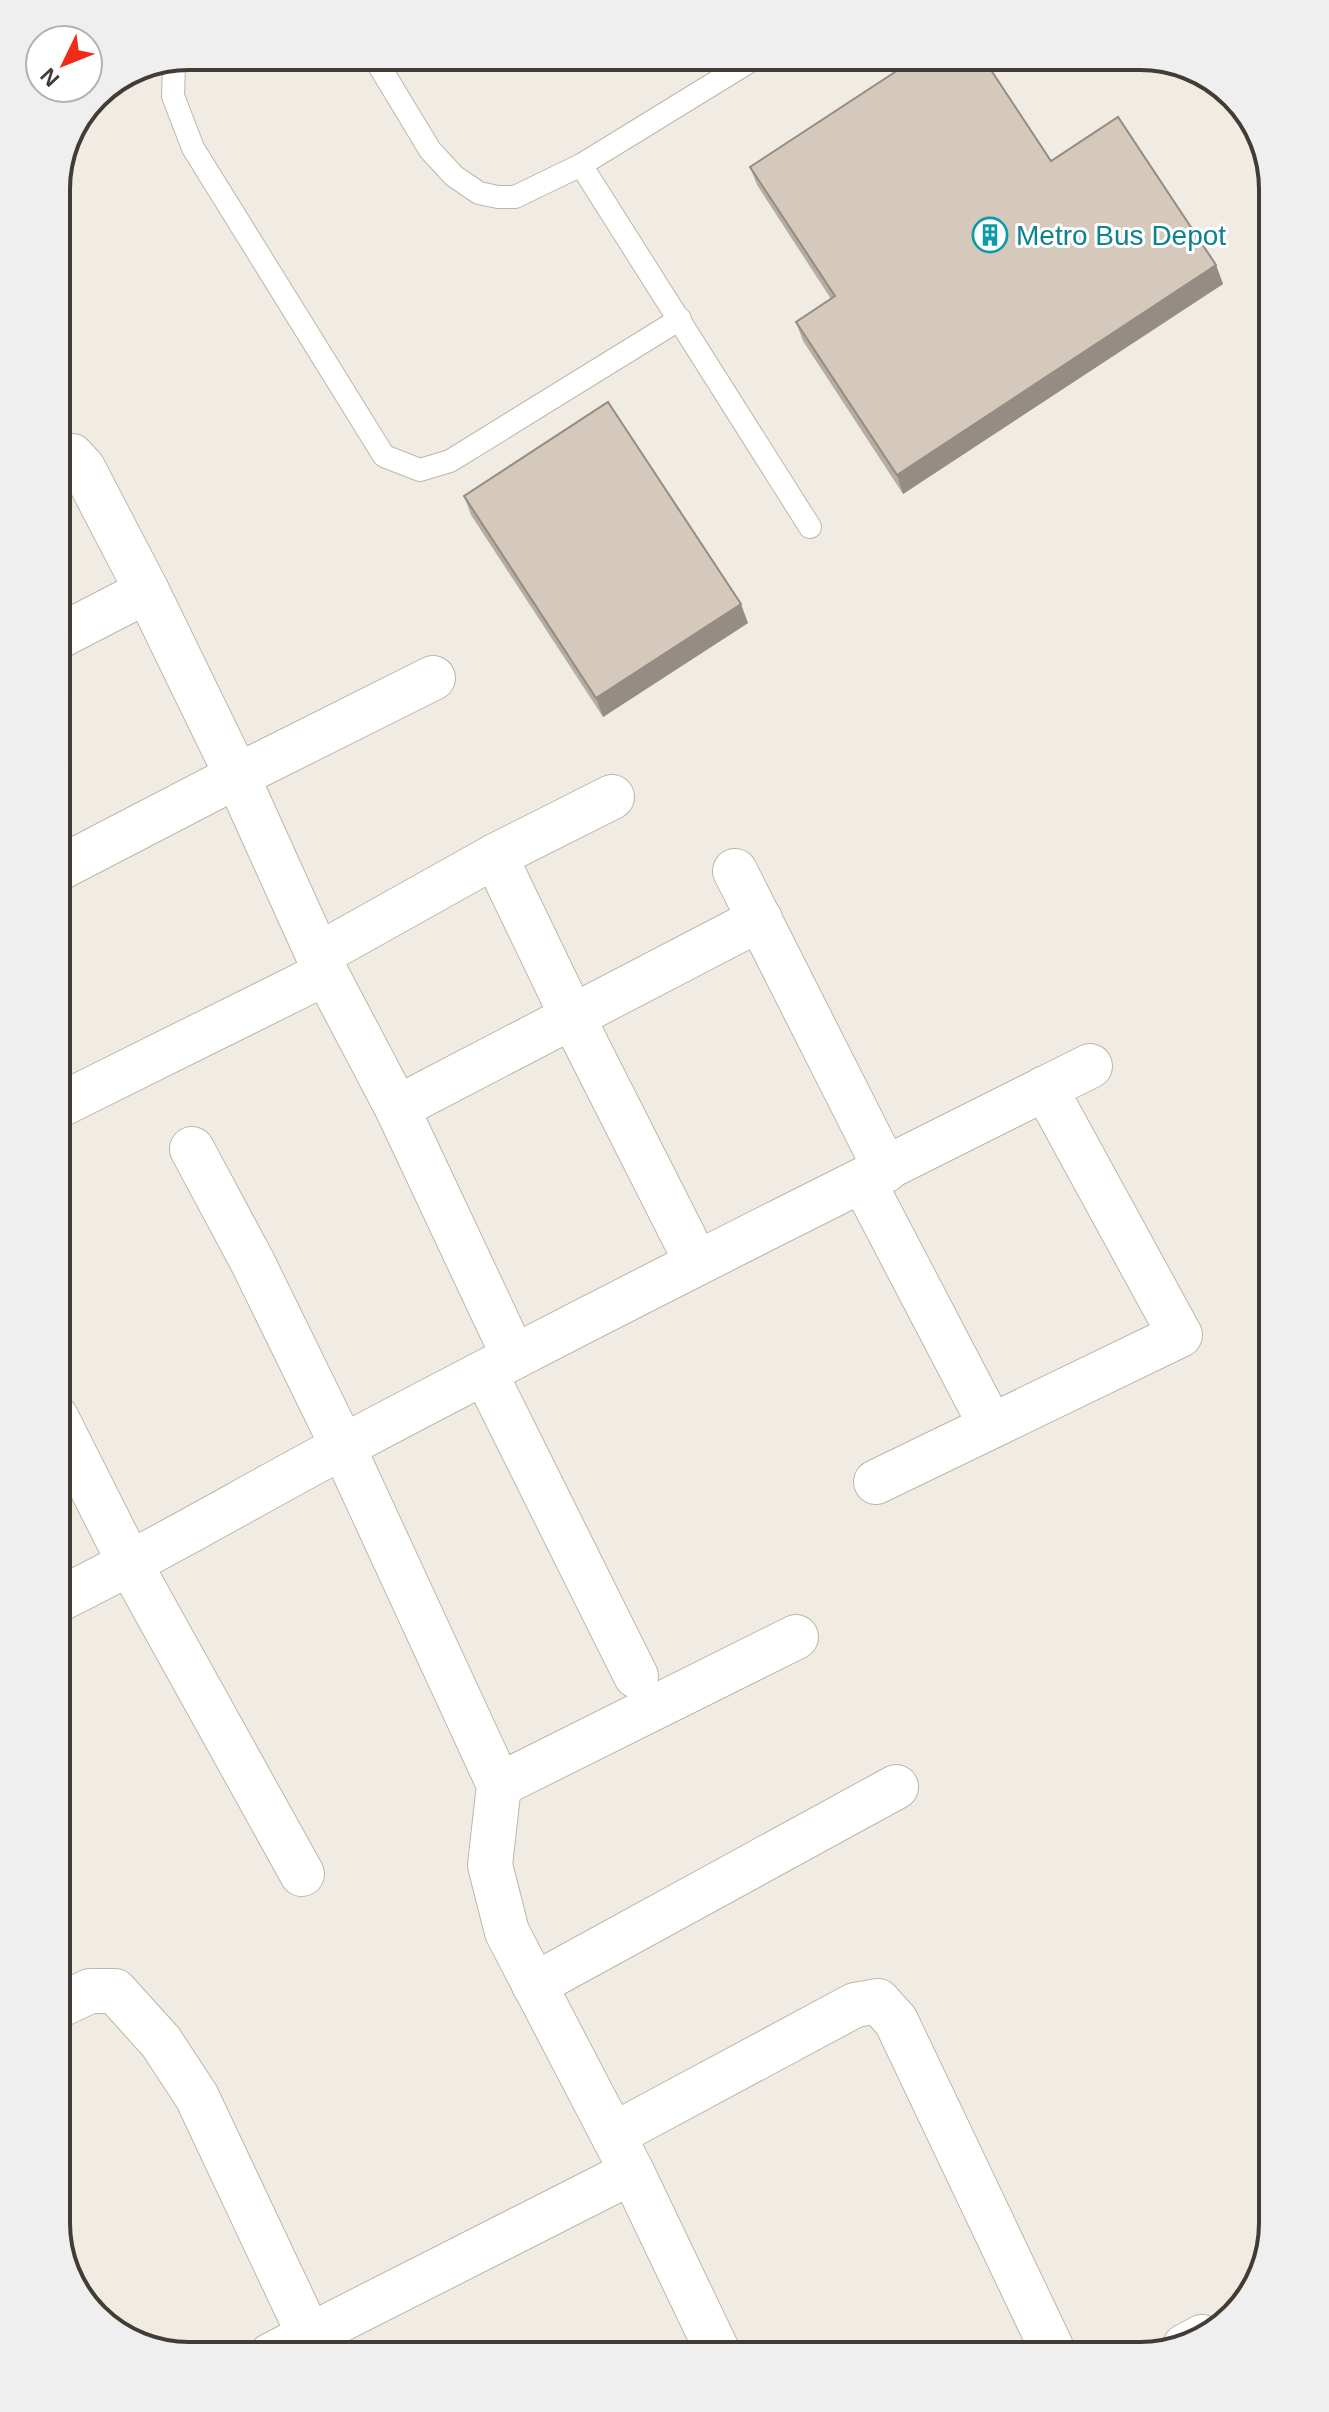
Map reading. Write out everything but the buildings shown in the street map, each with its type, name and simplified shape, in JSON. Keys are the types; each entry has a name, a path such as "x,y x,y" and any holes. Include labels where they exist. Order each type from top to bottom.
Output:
{"street":[{"path":"70,456 83,468 147,591 237,776 322,964 397,1108 500,1365 636,1676"},
{"path":"70,631 147,591"},
{"path":"70,863 433,678"},
{"path":"70,1099 322,964 495,856 612,797"},
{"path":"495,856 697,1263"},
{"path":"735,871 760,919 874,1176 991,1426"},
{"path":"397,1108 760,919"},
{"path":"70,1594 343,1447 697,1263 1090,1066"},
{"path":"876,1482 1180,1335 1045,1088"},
{"path":"192,1149 253,1263 343,1447 499,1785 490,1865 507,1932 622,2154 710,2342"},
{"path":"70,1445 130,1564 302,1874"},
{"path":"499,1785 796,1637"},
{"path":"534,1985 896,1787"},
{"path":"70,1997 90,1991 115,1991 161,2042 197,2097 297,2342"},
{"path":"309,2342 622,2154 855,2005 878,2001 896,2021 1049,2342"}],"lane":[{"path":"382,70 430,150 454,176 479,193 515,197 581,165 736,70"},
{"path":"174,71 173,96 193,148 384,456 420,470 450,461 680,319"},
{"path":"581,165 810,527"}],"place":[{"name":"Metro Bus Depot","path":"990,235"}]}
